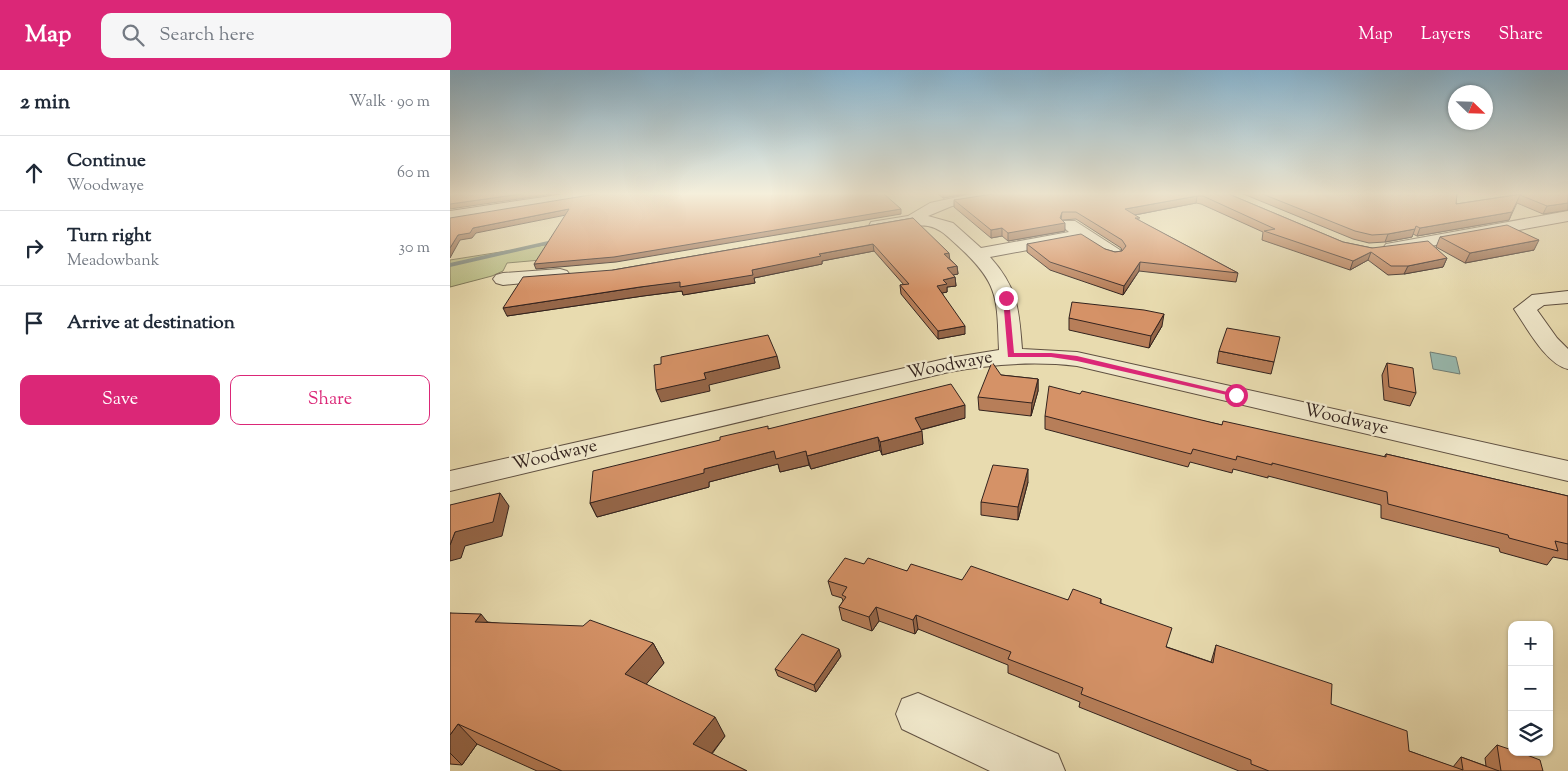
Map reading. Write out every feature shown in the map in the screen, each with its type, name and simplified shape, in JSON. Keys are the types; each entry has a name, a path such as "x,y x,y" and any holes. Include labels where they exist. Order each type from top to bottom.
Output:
{"street":[{"path":"859,229 876,226"},
{"path":"942,226 947,227 977,254 994,275 1006,298 1010,355"},
{"path":"1069,226 1114,254"},
{"path":"1376,250 1513,226"},
{"path":"977,254 1083,235"},
{"path":"503,279 574,275"},
{"path":"1568,297 1540,299 1525,309 1540,331 1568,362"},
{"path":"1540,331 1568,335"},
{"name":"Woodwaye","path":"450,481 949,365 1010,355 1051,355 1077,358 1568,471"},
{"path":"918,714 1041,771"}],"green space":[{"path":"551,244 541,260 507,263 503,271 492,276 450,287 450,260"}],"water":[{"path":"1430,352 1456,357 1460,374 1433,369"}],"building":[{"path":"450,226 485,226 473,228 470,233 458,235 450,248"},
{"path":"558,226 801,226 614,257 534,264"},
{"path":"868,226 921,226 949,253 944,254 957,266 947,268 955,277 943,280 947,284 937,286 965,326 938,331 900,285 909,284 873,244 819,254 821,256 752,270 753,275 680,287 680,282 640,287 503,308 523,277 613,270"},
{"path":"986,226 1050,226 1008,233 1002,228 991,230"},
{"path":"1099,226 1149,226 1238,273 1140,262 1124,286 1050,262 1027,244 1081,234 1105,249 1115,252 1122,251 1126,246 1122,240"},
{"path":"1268,226 1304,226 1343,242 1372,248 1428,241 1447,258 1408,266 1391,266 1371,252 1353,261 1264,231 1275,229"},
{"path":"1342,226 1433,226 1420,228 1416,226 1415,229 1388,234 1372,235"},
{"path":"1509,226 1539,240 1470,253 1440,237"},
{"path":"1072,302 1164,314 1151,336 1069,318"},
{"path":"1227,328 1280,337 1274,362 1219,351"},
{"path":"768,335 777,356 704,373 706,379 656,390 654,365 661,364 661,357"},
{"path":"992,362 1001,375 1038,379 1032,403 978,397"},
{"path":"1387,363 1413,368 1416,393 1389,387"},
{"path":"951,384 965,405 915,418 922,431 880,442 878,437 807,456 806,451 776,459 774,451 704,469 704,473 590,503 593,471 720,440 720,437 768,426 768,429"},
{"path":"1049,386 1080,394 1082,391 1222,425 1223,421 1386,457 1386,454 1568,496 1568,544 1555,541 1558,551 1509,538 1508,535 1388,504 1387,492 1237,456 1236,460 1193,449 1191,454 1045,416"},
{"path":"993,465 1028,469 1018,507 981,502"},
{"path":"500,493 493,522 455,532 450,545 450,505"},
{"path":"845,558 864,564 868,558 907,571 911,564 962,580 971,566 1068,600 1073,589 1101,599 1100,603 1172,628 1166,647 1213,663 1216,645 1332,684 1331,704 1407,731 1409,751 1463,770 1461,757 1499,771 1269,771 1251,764 1251,760 1081,694 1083,688 1008,659 1011,652 916,615 913,620 876,607 869,617 839,607 846,597 842,595 847,587 828,581"},
{"path":"450,613 481,614 475,622 583,626 590,620 653,643 625,674 715,717 693,744 747,771 562,771 458,724 450,735"},
{"path":"802,634 839,649 814,685 775,669"},
{"path":"1497,745 1508,749 1508,756 1530,756 1540,760 1543,771 1501,771"}],"waterway":[{"path":"450,265 557,241"}],"route":[{"path":"1006,298 1010,355 1051,355 1077,358 1236,395"}]}
